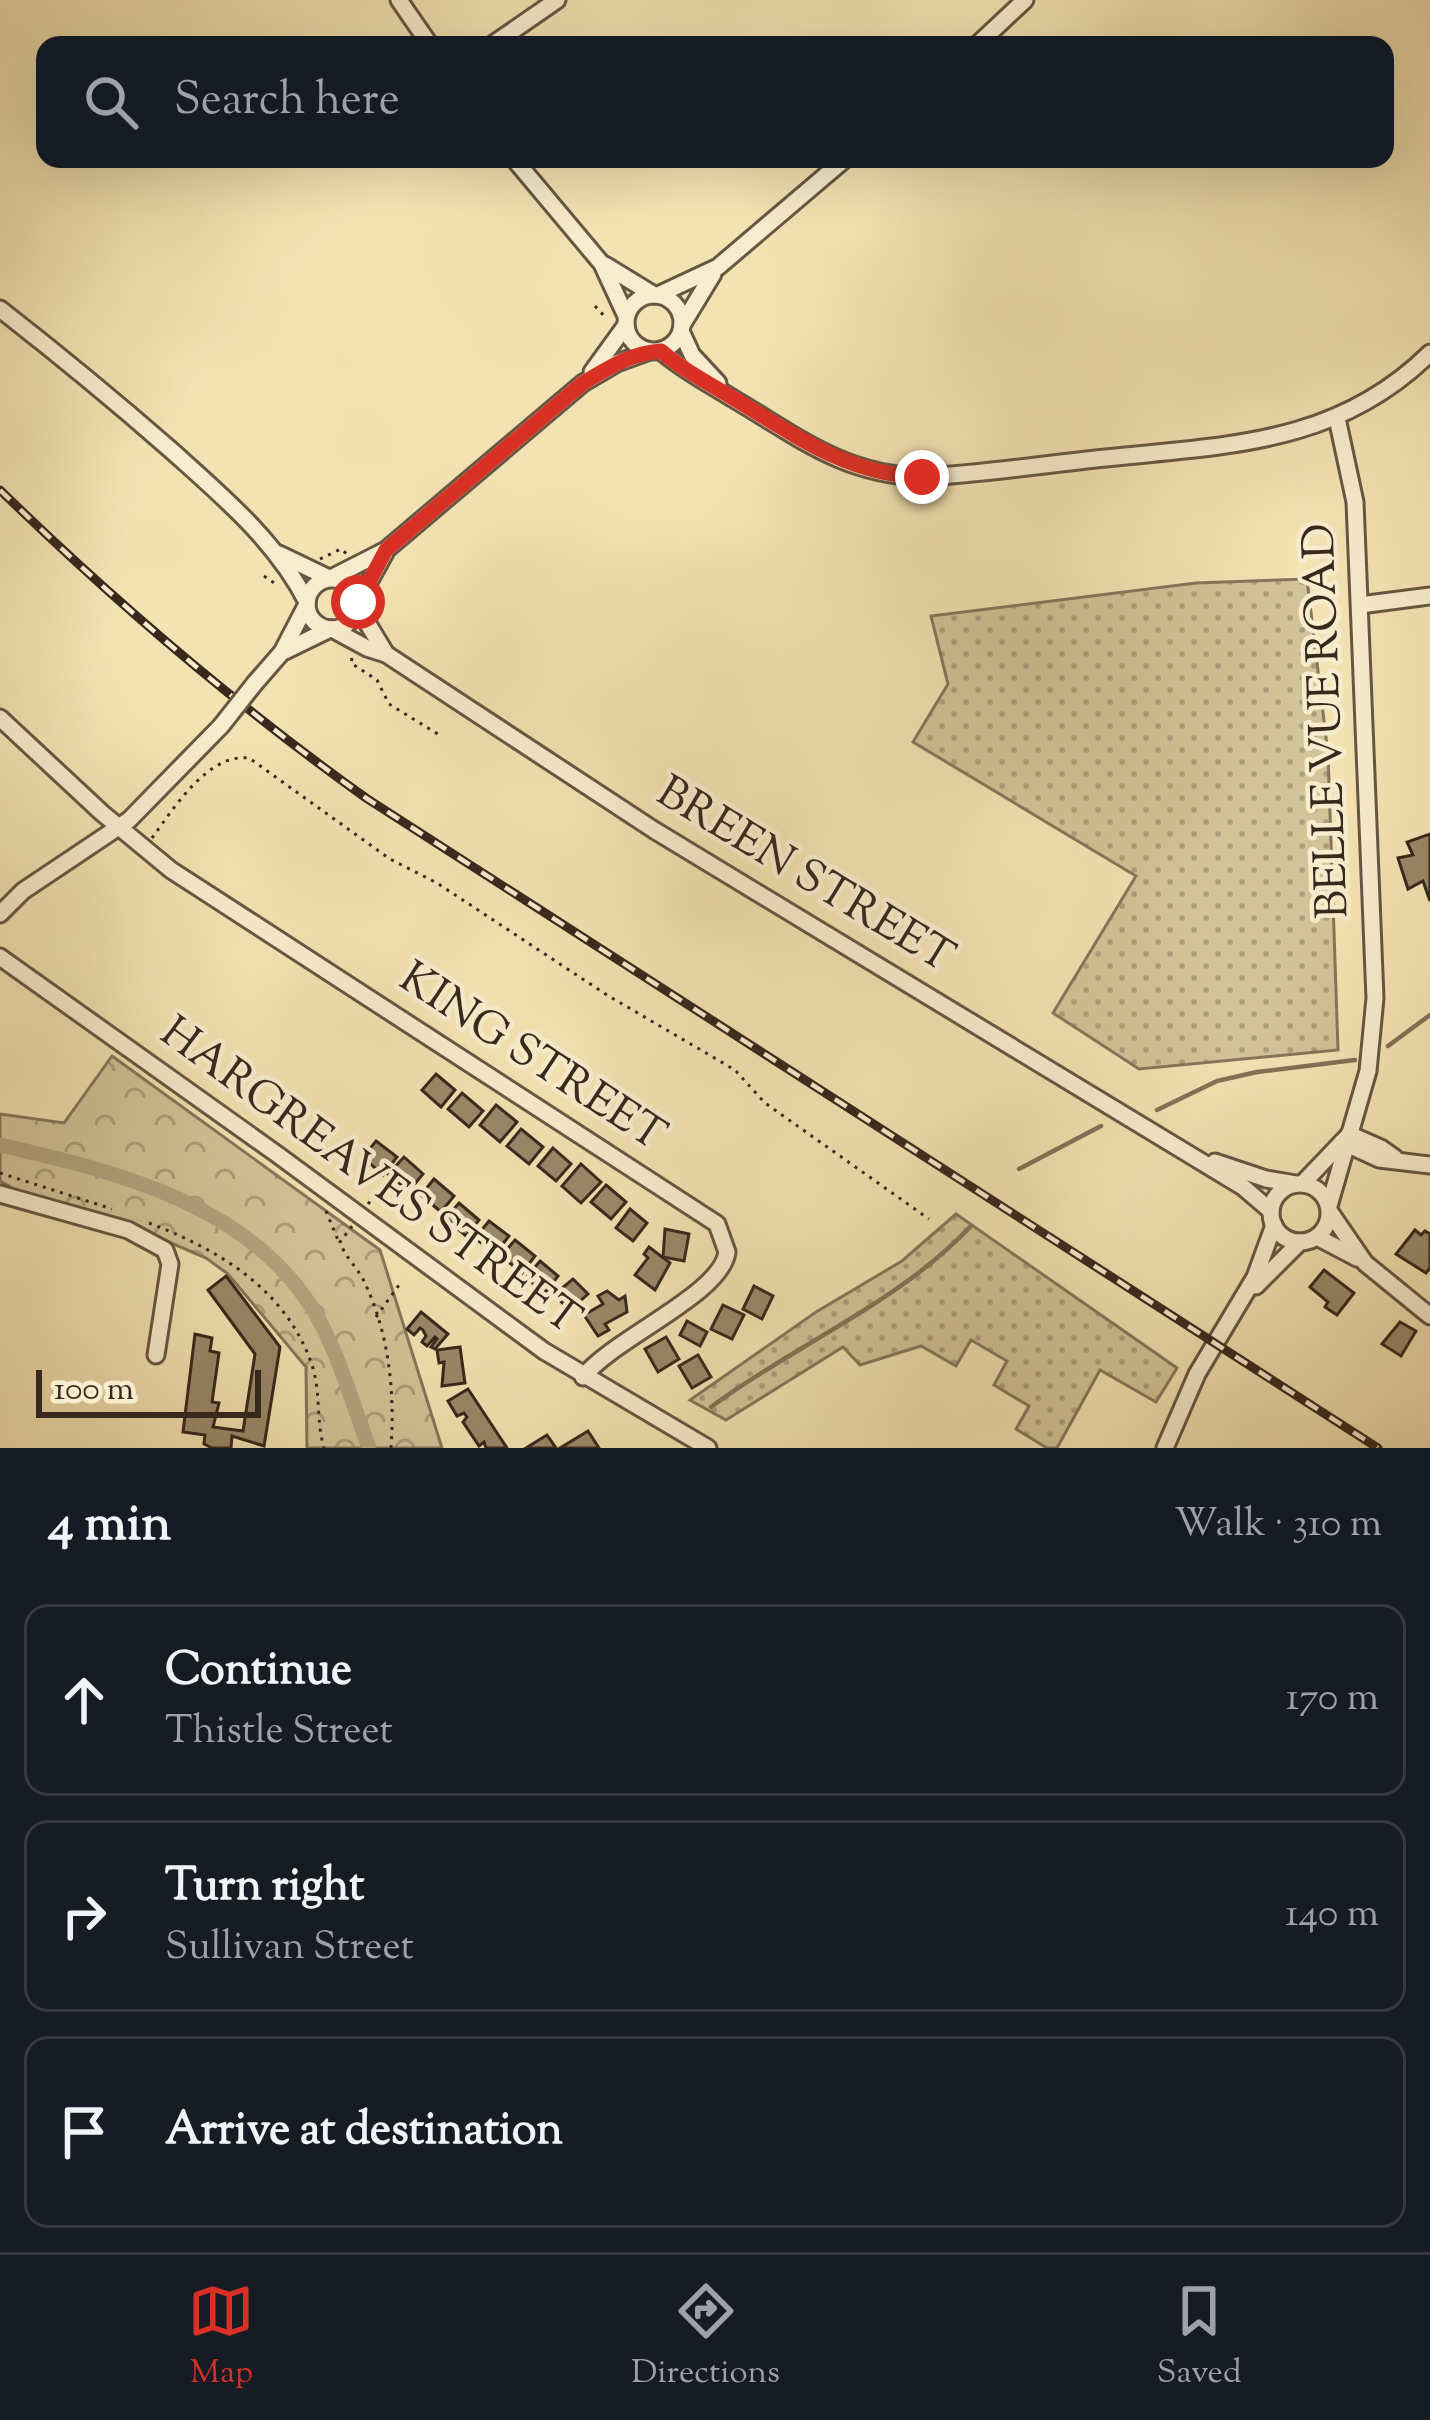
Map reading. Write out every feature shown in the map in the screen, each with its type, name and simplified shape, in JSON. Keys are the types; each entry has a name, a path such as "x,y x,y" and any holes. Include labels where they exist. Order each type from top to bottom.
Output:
{"street":[{"path":"399,0 424,36"},
{"path":"505,36 557,0"},
{"path":"987,36 1025,0"},
{"path":"522,168 602,264 633,343 655,351 830,457 897,476 951,476 1226,446 1294,434 1383,392 1430,353"},
{"path":"583,383 637,301 718,267 834,168"},
{"path":"602,264 673,302 692,355 733,398"},
{"path":"0,914 23,891 119,828 220,726 282,652 314,586 386,550 583,383 616,363 677,340 718,267"},
{"path":"0,310 84,374 218,492 277,553 316,624 331,629"},
{"name":"BELLE VUE ROAD","path":"1330,1209 1368,1071 1375,998 1355,502 1336,418"},
{"path":"282,652 346,625 386,550"},
{"path":"277,553 346,582 358,604"},
{"path":"1360,605 1430,596"},
{"name":"BREEN STREET","path":"358,604 386,654"},
{"name":"BREEN STREET","path":"331,629 386,654 654,830 1190,1154 1257,1196 1273,1218"},
{"name":"KING STREET","path":"0,718 144,849 717,1224 727,1252 716,1278 609,1350 583,1377"},
{"name":"HARGREAVES STREET","path":"0,958 583,1377 705,1447"},
{"path":"1346,1141 1379,1159 1430,1165"},
{"name":"BELLE VUE ROAD","path":"1299,1183 1346,1141"},
{"name":"BREEN STREET","path":"1190,1154 1266,1179 1299,1183"},
{"path":"1165,1448 1197,1374 1242,1301 1279,1193 1299,1183 1320,1190 1365,1263"},
{"path":"0,1194 128,1230 169,1253 156,1355"},
{"path":"1242,1301 1324,1231 1330,1209"},
{"path":"1273,1218 1285,1238 1308,1240 1365,1263 1430,1316"}],"path":[{"path":"595,305 605,319"},
{"path":"310,563 340,549 354,560"},
{"path":"353,650 351,663 376,680 389,704 441,736"},
{"path":"144,849 214,766 236,757 249,758 390,860 420,873 607,995 734,1070 765,1103 929,1219"},
{"path":"0,1173 122,1212"},
{"path":"340,1241 379,1190"},
{"path":"328,1191 325,1215 363,1278 392,1378 391,1448"},
{"path":"143,1220 224,1256 283,1313 312,1366 324,1448"},
{"path":"376,1317 399,1286"}],"green space":[{"path":"1307,579 1328,754 1338,1050 1139,1069 1053,1013 1136,876 913,742 948,684 931,616 1196,583"},
{"path":"112,1056 380,1250 442,1448 307,1448 306,1367 228,1274 206,1258 132,1226 21,1193 0,1181 0,1114 64,1123"},
{"path":"956,1214 1177,1368 1156,1402 1100,1370 1057,1448 1047,1448 1016,1429 1029,1406 994,1385 1007,1361 971,1340 956,1366 921,1346 860,1365 843,1347 726,1420 690,1400 816,1312 902,1261"}],"building":[{"path":"1430,834 1430,901 1423,881 1408,889 1398,858 1413,855 1407,842"},
{"path":"436,1074 455,1090 441,1107 422,1090"},
{"path":"462,1093 483,1111 469,1127 448,1109"},
{"path":"496,1105 517,1122 500,1142 480,1125"},
{"path":"521,1129 543,1147 529,1164 507,1146"},
{"path":"376,1141 397,1157 383,1175 363,1157"},
{"path":"553,1148 571,1164 556,1181 538,1166"},
{"path":"404,1157 423,1174 409,1191 388,1174"},
{"path":"581,1164 601,1182 581,1203 562,1186"},
{"path":"434,1179 454,1196 441,1212 421,1195"},
{"path":"606,1185 626,1202 611,1219 591,1202"},
{"path":"459,1203 479,1220 466,1236 446,1218"},
{"path":"630,1209 647,1223 633,1241 616,1228"},
{"path":"489,1221 509,1236 495,1254 475,1238"},
{"path":"665,1229 689,1234 684,1261 663,1257"},
{"path":"1415,1230 1430,1234 1426,1273 1396,1254"},
{"path":"515,1240 535,1256 522,1273 501,1256"},
{"path":"649,1247 670,1263 655,1290 635,1275 648,1258 644,1254"},
{"path":"540,1261 558,1276 545,1293 526,1278"},
{"path":"1324,1270 1354,1293 1337,1315 1310,1287"},
{"path":"226,1276 280,1347 264,1446 232,1436 231,1448 212,1448 204,1444 205,1435 183,1432 195,1334 212,1338 210,1351 219,1353 212,1402 219,1403 213,1427 243,1431 255,1354 208,1290"},
{"path":"573,1279 588,1294 569,1311 555,1294"},
{"path":"754,1286 773,1296 762,1319 743,1309"},
{"path":"607,1291 619,1300 625,1296 627,1312 605,1324 609,1330 598,1336 584,1315 603,1304 598,1296"},
{"path":"723,1305 744,1315 732,1339 711,1329"},
{"path":"421,1312 448,1334 435,1349 431,1347 435,1337 427,1346 422,1342 423,1330 414,1335 407,1329"},
{"path":"687,1321 707,1332 700,1346 680,1335"},
{"path":"1400,1322 1416,1331 1401,1356 1382,1344"},
{"path":"666,1337 679,1359 658,1372 645,1349"},
{"path":"460,1347 465,1383 442,1386 444,1362 439,1363 437,1350"},
{"path":"698,1355 711,1377 692,1388 679,1366"},
{"path":"468,1389 507,1448 486,1448 484,1442 479,1446 463,1422 467,1417 464,1413 457,1416 448,1401"},
{"path":"588,1431 599,1448 560,1448"},
{"path":"547,1435 556,1448 526,1448"}],"waterway":[{"path":"1388,1046 1430,1015"},
{"path":"1157,1110 1217,1081 1355,1060"},
{"path":"1019,1169 1101,1126"},
{"path":"0,1145 135,1181 220,1220 258,1247 291,1279 318,1318 369,1448"},
{"path":"711,1407 911,1279 970,1227"}],"railway":[{"path":"0,490 177,651 366,798 1378,1448"}],"route":[{"path":"358,602 386,550 583,383 616,363 650,352 661,351 830,457 875,472 922,477"}]}
